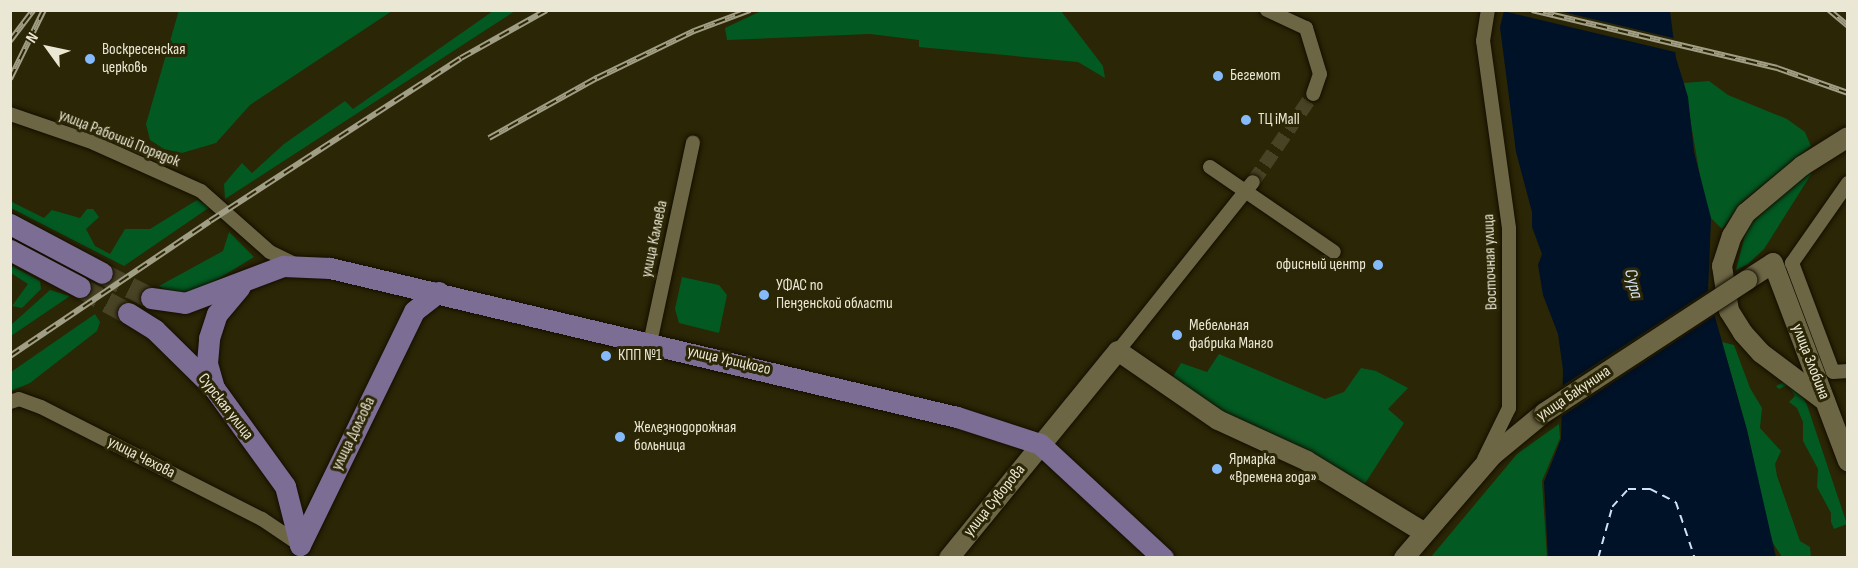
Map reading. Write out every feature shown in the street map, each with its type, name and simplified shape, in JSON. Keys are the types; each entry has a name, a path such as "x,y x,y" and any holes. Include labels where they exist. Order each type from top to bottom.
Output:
{"main road":[{"path":"1825,400 1761,353 1743,333 1729,311 1722,267 1732,236 1746,213 1802,166 1848,138"},
{"path":"10,224 102,273"},
{"path":"10,250 80,287"},
{"name":"улица Бакунина","path":"1404,558 1512,436 1773,263"},
{"name":"улица Злобина","path":"1773,263 1848,461"},
{"name":"улица Урицкого","path":"253,278 295,264 400,284 957,417 1040,444 1163,558"},
{"path":"151,298 185,303 253,278"},
{"path":"214,388 207,363 208,338 217,314 232,293 253,278"},
{"path":"400,284 413,295 414,311"},
{"name":"улица Долгова","path":"304,554 331,481 414,311 438,292"},
{"name":"Сурская улица","path":"128,313 155,330 214,388 286,493 304,554"},
{"path":"1118,351 1218,420 1307,461 1425,533"},
{"name":"улица Суворова","path":"950,558 1040,444 1118,351"},
{"path":"286,493 310,494 331,481"}],"street":[{"path":"1267,10 1306,28 1320,74 1313,94"},
{"name":"Восточная улица","path":"1478,472 1509,408 1509,228 1483,41 1488,10"},
{"name":"улица Рабочий Порядок","path":"10,114 94,143 214,198 270,252 295,264"},
{"name":"улица Каляева","path":"650,342 693,143"},
{"path":"1210,167 1249,187 1334,252"},
{"path":"1848,183 1792,263 1833,372 1848,371"},
{"path":"1118,351 1249,187"},
{"name":"улица Чехова","path":"15,400 262,519 304,554"},
{"path":"262,519 275,518 286,493"}],"green space":[{"path":"179,10 392,11 250,105 216,143 182,153 164,149 150,140 146,124"},
{"path":"493,11 515,11 225,199 224,184 242,163 252,173 284,144 345,101 353,109"},
{"path":"761,11 1061,11 1103,66 1105,78 1078,62 919,47 919,40 870,34 727,40 725,28"},
{"path":"1709,81 1728,95 1787,119 1805,132 1811,146 1742,202 1722,229 1711,218 1703,194 1684,83"},
{"path":"1807,172 1812,173 1764,249 1748,264 1736,270 1747,227"},
{"path":"197,200 210,207 124,266 11,208 10,201 44,218 52,210 80,218 87,209 93,209 99,217 86,229 95,246 110,254 125,229 150,229"},
{"path":"229,232 254,257 203,288 184,293 170,292 159,286 223,251"},
{"path":"10,265 40,281 41,289 22,308 12,306 28,284 11,273"},
{"path":"682,277 719,285 727,295 719,333 679,323 675,309"},
{"path":"50,290 70,296 11,336 11,325"},
{"path":"95,314 100,322 97,331 30,383 11,391 11,372"},
{"path":"1722,342 1734,345 1750,388 1762,408 1760,428 1781,451 1775,464 1777,476 1800,541 1810,547 1811,557 1782,557 1771,540 1747,430"},
{"path":"1219,354 1325,399 1344,392 1361,368 1376,371 1408,388 1388,409 1404,423 1364,485 1209,406 1171,380 1181,363 1207,372"},
{"path":"1788,380 1797,386 1807,405 1847,524 1834,529 1831,513 1817,487 1818,469 1803,441 1803,422 1797,408 1789,402 1795,396 1788,385 1779,389 1776,386"},
{"path":"1559,424 1560,438 1542,481 1547,557 1431,557 1517,454"}],"water":[{"name":"Сура","path":"1504,11 1670,11 1676,58 1688,97 1694,152 1711,218 1708,292 1747,430 1776,557 1548,557 1544,482 1561,439 1563,370 1558,334 1543,295 1538,265 1542,254 1532,227 1532,212 1516,152 1500,27"}],"pier":[{"path":"1503,11 1559,11 1677,39 1679,53"},
{"path":"1711,289 1717,314 1559,418 1559,388"}],"ferry route":[{"path":"1598,558 1612,507 1628,489 1650,489 1676,502 1695,558"}],"tunnel":[{"path":"1253,182 1313,94"},
{"path":"102,273 151,298"},
{"path":"80,287 128,313"}],"railway":[{"path":"10,41 33,10"},
{"path":"10,79 44,10"},
{"path":"10,356 210,221 461,58 547,10"},
{"path":"489,138 597,78 694,31 750,10"},
{"path":"1532,10 1777,68 1848,93"},
{"path":"1829,10 1848,26"}],"place":[{"name":"Воскресенская церковь","path":"90,59"},
{"name":"Бегемот","path":"1218,76"},
{"name":"ТЦ iMall","path":"1246,120"},
{"name":"офисный центр","path":"1378,265"},
{"name":"УФАС по Пензенской области","path":"764,295"},
{"name":"Мебельная фабрика Манго","path":"1177,335"},
{"name":"КПП №1","path":"606,356"},
{"name":"Железнодорожная больница","path":"620,437"},
{"name":"Ярмарка «Времена года»","path":"1217,469"}]}
